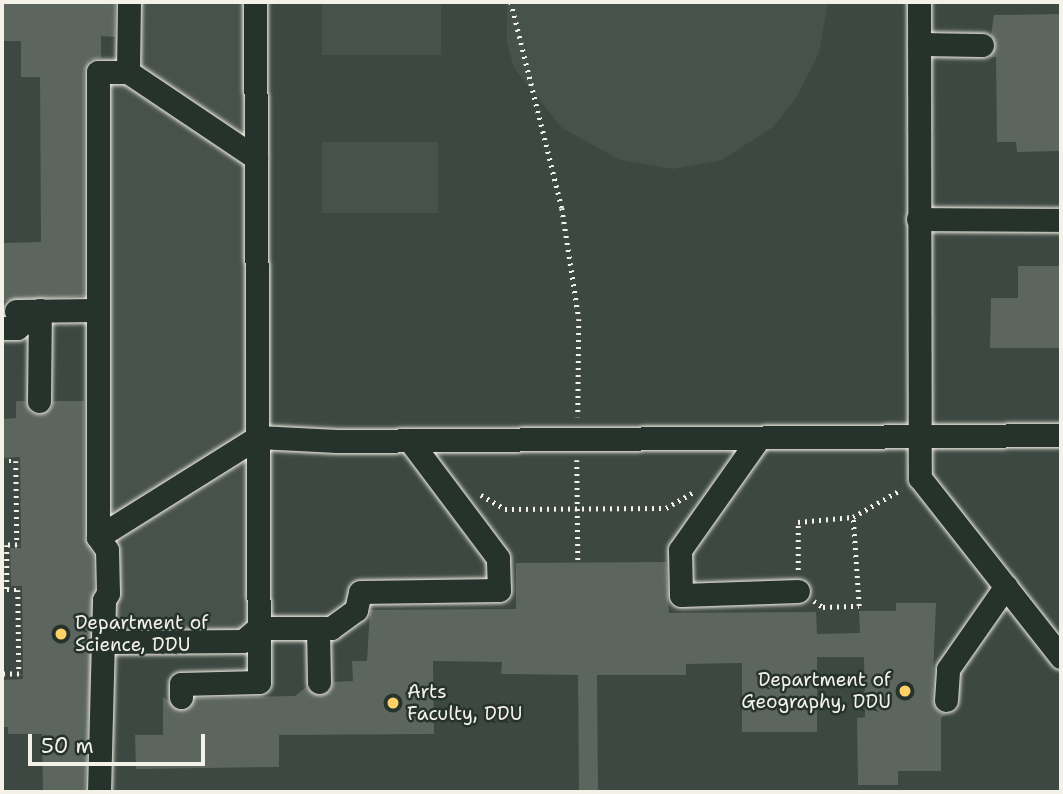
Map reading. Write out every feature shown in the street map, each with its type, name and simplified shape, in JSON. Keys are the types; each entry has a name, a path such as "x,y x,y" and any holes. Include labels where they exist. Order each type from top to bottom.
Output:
{"lane":[{"path":"181,697 181,684 259,682 255,2"},
{"path":"919,2 917,435 920,478 1061,657"},
{"path":"124,12 128,72"},
{"path":"919,44 982,45"},
{"path":"99,792 107,550 98,537 95,310 98,72 128,72 256,158"},
{"path":"918,219 1061,220"},
{"path":"9,319 17,328 40,310 95,310"},
{"path":"39,401 40,310"},
{"path":"98,537 258,437 410,441 1061,435"},
{"path":"759,438 680,550 675,567 681,595 798,591"},
{"path":"104,642 243,641 258,628 331,628 347,620 356,610 360,592 499,590 507,568 410,441"},
{"path":"946,700 948,668 1006,586"},
{"path":"318,628 319,682"}],"path":[{"path":"510,2 566,233 579,319 578,562"},
{"path":"2,461 16,461 18,545 7,545 7,590 18,590 19,674 2,674"},
{"path":"853,517 859,606 823,607 798,591 798,522 853,517 920,478"},
{"path":"472,490 505,509 577,509 666,508 698,489"}],"shaded area":[{"path":"2,2 1061,2 1061,792 2,792"},
{"path":"139,2 245,2 245,117 241,132 235,136 138,69"},
{"path":"322,2 441,2 441,55 322,55"},
{"path":"507,2 828,2 819,53 796,98 773,127 722,160 673,169 620,160 562,128 514,68 507,43"},
{"path":"126,79 244,161 246,421 239,442 119,514 105,505 108,89"},
{"path":"322,142 438,142 438,213 322,213"},
{"path":"244,456 248,458 249,623 237,631 123,629 113,614 119,540"}],"building":[{"path":"2,2 115,2 115,37 101,36 101,58 90,60 84,72 84,296 2,301 2,243 41,242 40,77 21,77 21,41 2,41"},
{"path":"1061,14 1061,147 1059,151 1017,152 1016,142 997,142 996,57 989,57 996,46 991,35 994,15"},
{"path":"1018,266 1061,266 1061,348 990,348 991,298 1018,298"},
{"name":"Department of Science, DDU","path":"16,401 25,401 31,413 40,415 51,409 53,401 84,401 84,537 93,555 94,589 85,792 43,792 42,734 8,734 8,727 2,727 2,680 23,679 22,586 11,586 10,548 21,548 20,457 2,458 2,419 16,418"},
{"name":"Arts Faculty, DDU","path":"666,562 669,613 816,612 817,634 860,633 859,611 896,611 896,603 936,603 932,699 938,711 946,714 941,718 941,771 898,771 898,785 858,785 857,718 865,717 864,657 817,657 817,732 742,732 742,663 686,664 686,675 597,675 598,792 579,792 578,675 501,674 502,662 433,661 434,734 279,735 279,767 136,769 135,735 163,735 163,697 182,711 195,698 295,696 306,687 320,696 331,689 333,682 353,681 352,661 367,661 370,610 516,609 516,563"}],"place":[{"name":"Department of Science, DDU","path":"61,634"},
{"name":"Department of Geography, DDU","path":"905,691"},
{"name":"Arts Faculty, DDU","path":"393,703"}]}
